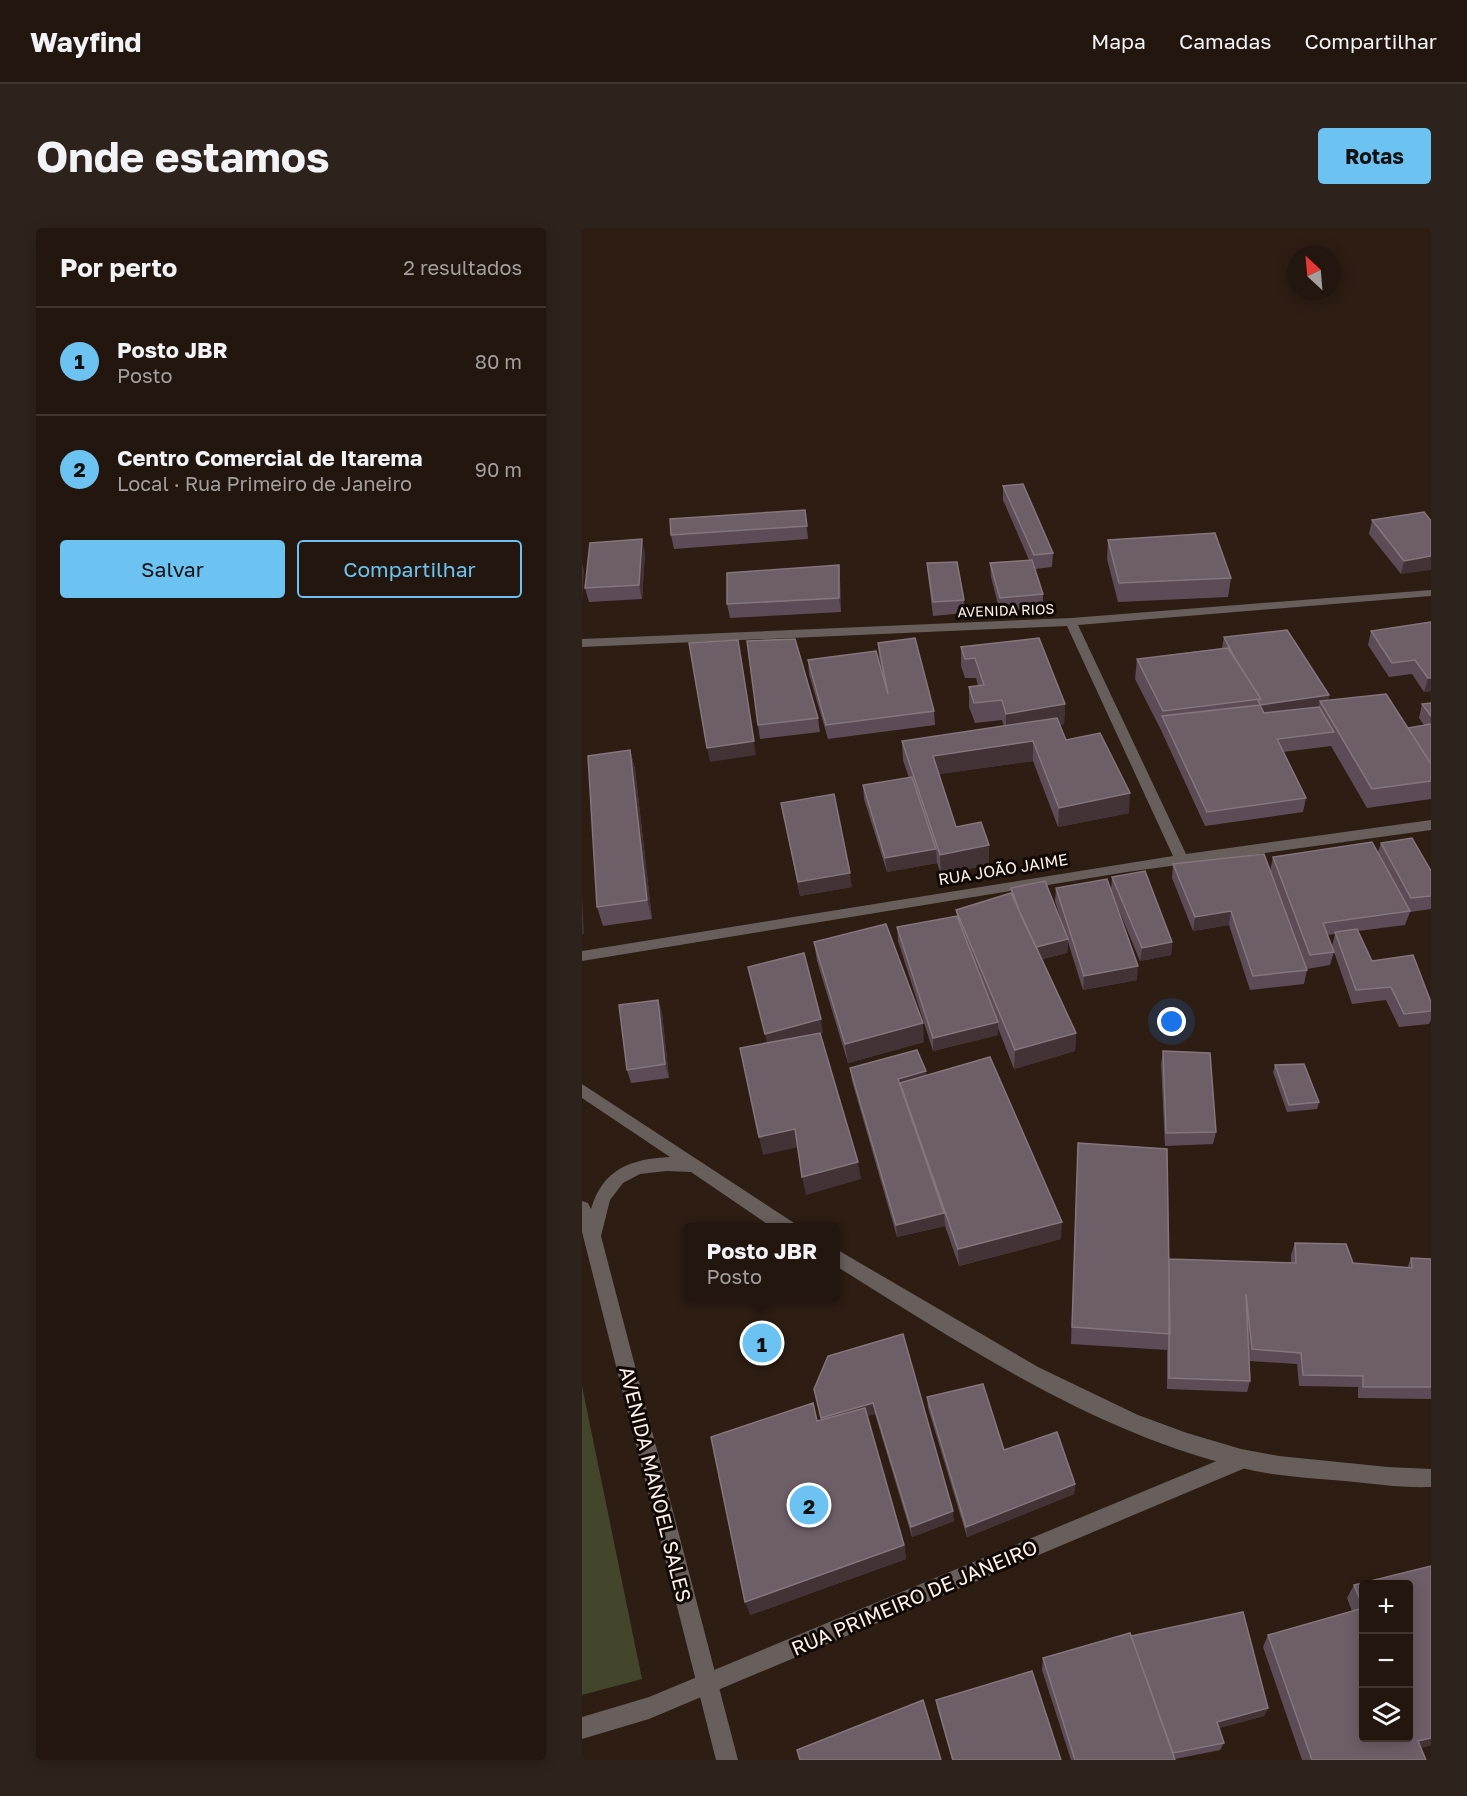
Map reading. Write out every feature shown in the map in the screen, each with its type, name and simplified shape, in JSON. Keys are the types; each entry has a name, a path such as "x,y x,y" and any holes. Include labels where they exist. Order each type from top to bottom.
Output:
{"street":[{"name":"AVENIDA RIOS","path":"582,643 1071,622 1431,593"},
{"path":"1071,622 1181,858"},
{"name":"RUA JOÃO JAIME","path":"582,956 1181,858 1431,825"},
{"path":"582,1090 782,1223"},
{"path":"592,1236 602,1198 623,1173 658,1163 695,1165"},
{"name":"AVENIDA MANOEL SALES","path":"582,1208 592,1236 727,1760"},
{"path":"840,1259 998,1354 1112,1413 1173,1437 1243,1459 1324,1470 1431,1478"},
{"name":"RUA PRIMEIRO DE JANEIRO","path":"582,1728 649,1708 1243,1459"}],"green space":[{"path":"582,1386 642,1679 582,1695"}],"building":[{"path":"1023,484 1053,553 1034,555 1003,486"},
{"path":"805,510 807,526 671,535 670,519"},
{"path":"1424,512 1431,521 1431,556 1404,561 1372,520"},
{"path":"1215,533 1231,578 1119,583 1108,540"},
{"path":"642,539 639,585 585,588 590,543"},
{"path":"1032,560 1043,594 1000,598 990,563"},
{"path":"957,562 964,600 933,602 927,563"},
{"path":"839,565 839,598 727,604 727,573"},
{"path":"1431,622 1431,678 1428,678 1415,660 1392,663 1371,631"},
{"path":"1287,630 1329,695 1260,705 1258,700 1261,699 1224,637"},
{"path":"915,638 934,711 826,725 808,660 876,651 888,694 878,643"},
{"path":"1039,638 1065,704 1006,714 1002,700 974,703 969,687 984,685 975,658 965,659 961,647"},
{"path":"795,639 818,718 758,725 747,641"},
{"path":"738,640 754,741 707,748 689,643"},
{"path":"1228,648 1261,699 1163,711 1137,659"},
{"path":"1386,694 1431,764 1431,781 1372,789 1320,701"},
{"path":"1431,703 1431,716 1422,704"},
{"path":"1260,705 1264,713 1319,707 1334,732 1277,739 1306,798 1207,812 1162,716"},
{"path":"1057,718 1066,740 1100,733 1130,793 1059,808 1033,741 933,756 956,827 981,822 989,845 940,855 902,741"},
{"path":"1431,724 1431,764 1408,728"},
{"path":"630,750 647,900 597,907 588,756"},
{"path":"912,777 936,849 885,858 863,785"},
{"path":"834,794 850,873 798,882 781,803"},
{"path":"1412,838 1431,871 1431,896 1411,898 1381,843"},
{"path":"1372,842 1410,911 1323,923 1334,952 1310,955 1273,857"},
{"path":"1264,854 1307,970 1253,976 1231,911 1195,917 1173,864"},
{"path":"1145,871 1172,942 1142,948 1112,877"},
{"path":"1107,879 1138,966 1084,976 1056,888"},
{"path":"1045,881 1068,939 1036,947 1011,888"},
{"path":"1011,893 1076,1033 1015,1050 956,910"},
{"path":"957,916 998,1022 933,1038 897,927"},
{"path":"886,924 923,1023 845,1044 814,942"},
{"path":"1357,929 1372,961 1413,955 1431,1002 1431,1011 1404,1014 1391,987 1356,990 1335,932"},
{"path":"804,953 821,1019 765,1034 748,967"},
{"path":"658,1000 665,1064 627,1070 619,1005"},
{"path":"820,1033 858,1162 802,1177 795,1129 759,1137 740,1048"},
{"path":"917,1050 926,1071 898,1079 944,1213 896,1225 850,1068"},
{"path":"1163,1051 1210,1053 1216,1132 1166,1133"},
{"path":"990,1057 1062,1222 958,1249 900,1083"},
{"path":"1304,1064 1319,1102 1289,1105 1275,1065"},
{"path":"1078,1143 1167,1149 1170,1334 1072,1327"},
{"path":"1295,1243 1346,1244 1353,1263 1412,1268 1411,1258 1431,1259 1431,1387 1363,1387 1363,1376 1303,1375 1301,1353 1252,1349 1246,1294 1250,1381 1169,1378 1169,1259 1296,1263"},
{"path":"903,1334 953,1511 911,1527 873,1403 821,1418 814,1389 828,1356"},
{"path":"983,1384 1004,1450 1057,1432 1075,1484 966,1527 927,1397"},
{"path":"813,1403 817,1421 865,1408 904,1545 745,1602 711,1437"},
{"path":"1431,1566 1431,1738 1418,1741 1426,1760 1312,1760 1268,1635 1359,1609 1359,1742 1413,1742 1413,1580 1374,1580"},
{"path":"1359,1584 1359,1597 1354,1585"},
{"path":"1243,1612 1268,1708 1217,1722 1224,1743 1173,1753 1131,1636"},
{"path":"1130,1633 1175,1760 1075,1760 1043,1658"},
{"path":"1032,1671 1061,1760 953,1760 936,1700"},
{"path":"923,1700 941,1760 800,1760 797,1750"}],"place":[{"name":"Posto JBR","path":"762,1343"},
{"name":"Centro Comercial de Itarema","path":"809,1505"}]}
